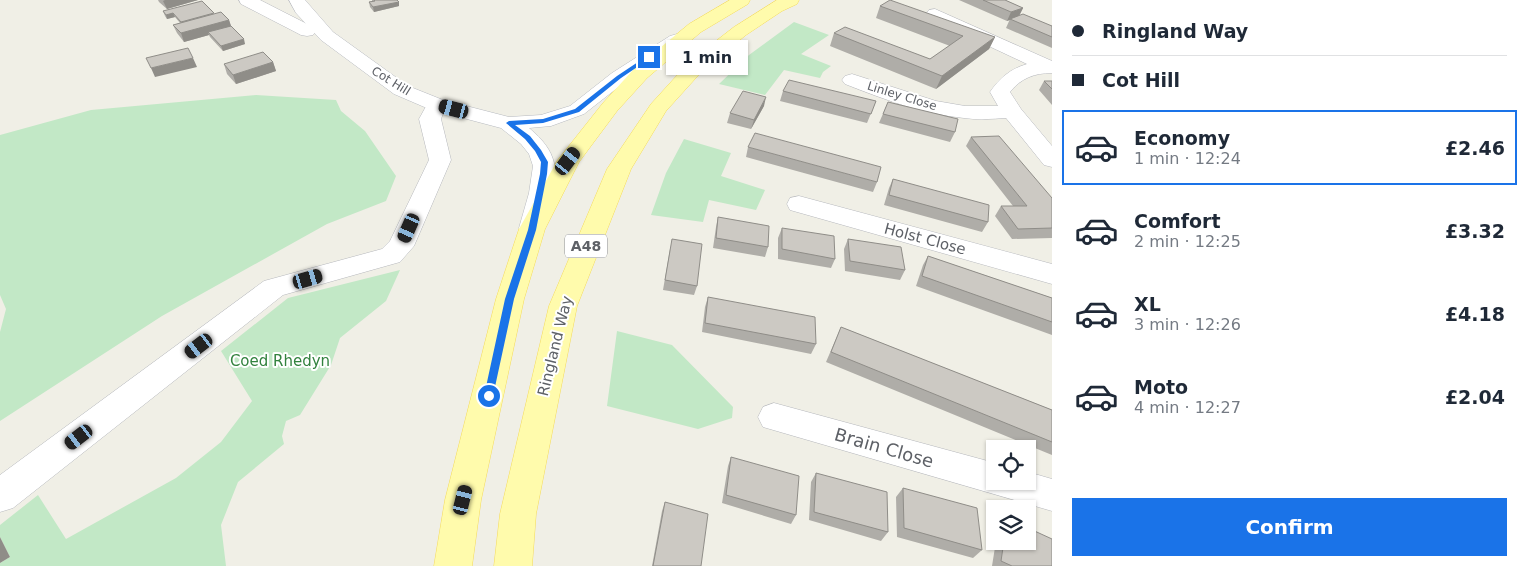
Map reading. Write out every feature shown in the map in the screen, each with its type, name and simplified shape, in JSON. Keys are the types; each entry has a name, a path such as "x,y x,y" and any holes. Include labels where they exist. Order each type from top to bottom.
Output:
{"main road":[{"path":"453,566 463,500 489,396 510,299 532,230 568,161 610,107 640,74 695,28 742,0"},
{"name":"Ringland Way","path":"513,566 518,514 563,306 619,170 658,108 698,65 740,31 776,7 791,0"}],"street":[{"path":"247,0 307,31"},
{"name":"Cot Hill","path":"297,0 316,26 344,50 400,90 436,104 509,123 543,121 577,110 619,77 695,28"},
{"path":"936,14 1050,67"},
{"path":"1050,67 1024,71 1007,80 1000,92 1012,112 1052,160"},
{"name":"Linley Close","path":"852,80 891,95 926,105 965,112 1012,112"},
{"path":"0,496 274,288 391,256 401,246 440,160 430,119 436,104"},
{"name":"Cot Hill","path":"509,123 538,150 544,162 544,174 532,230"},
{"name":"Holst Close","path":"798,204 1052,274"},
{"name":"Brain Close","path":"774,417 986,476"},
{"path":"1034,490 1052,495"}],"green space":[{"path":"794,22 829,35 801,54 831,66 823,72 820,78 784,70 765,95 719,84 749,55"},
{"path":"256,95 336,100 341,111 365,131 396,176 386,201 327,224 162,316 0,421 0,332 6,309 0,295 0,135 91,110"},
{"path":"684,139 731,153 721,176 765,190 756,210 709,200 703,222 651,215 666,173"},
{"name":"Coed Rhedyn","path":"400,270 386,301 340,338 331,365 300,415 286,421 282,436 284,444 238,482 221,525 226,566 0,566 0,563 10,557 0,537 0,525 38,495 66,539 176,478 221,442 252,401 221,351 288,298"},
{"path":"617,331 672,345 733,407 732,418 698,429 607,406"}],"building":[{"path":"374,0 397,0 399,2 373,7 369,2"},
{"path":"890,0 995,37 942,76 834,33 845,27 930,59 963,36 880,6"},
{"path":"983,0 1005,0 1023,8 1011,12"},
{"path":"202,1 214,13 181,22 173,13 166,15 163,11"},
{"path":"221,12 229,20 181,33 173,25"},
{"path":"1023,14 1052,26 1052,37 1010,19"},
{"path":"231,26 244,39 221,46 208,32"},
{"path":"188,48 193,58 151,68 146,58"},
{"path":"263,52 273,62 233,75 224,64"},
{"path":"789,80 876,101 871,114 783,91"},
{"path":"1044,81 1052,81 1052,89"},
{"path":"743,91 766,97 754,120 730,113"},
{"path":"888,102 958,119 955,132 883,114"},
{"path":"755,133 881,167 877,182 748,147"},
{"path":"999,136 1052,198 1052,228 1018,229 1001,206 1027,206 971,137"},
{"path":"893,179 989,205 988,222 889,195"},
{"path":"718,217 769,226 768,247 716,238"},
{"path":"782,228 834,236 835,259 782,249"},
{"path":"672,239 702,244 697,286 665,280"},
{"path":"848,239 901,247 905,270 850,261"},
{"path":"928,256 1052,298 1052,322 922,276"},
{"path":"708,297 815,317 816,344 705,323"},
{"path":"841,327 1052,410 1052,442 831,352"},
{"path":"731,457 799,476 796,515 726,495"},
{"path":"816,473 887,492 888,532 814,512"},
{"path":"903,488 977,508 982,550 904,528"},
{"path":"665,502 708,514 701,566 653,566"},
{"path":"1036,532 1052,539 1052,566 1012,566 1001,561 1003,550 1036,550"}],"route":[{"path":"489,396 510,299 532,230 544,174 544,162 538,150 509,123 543,121 577,110 590,102 619,77 649,57"}]}
